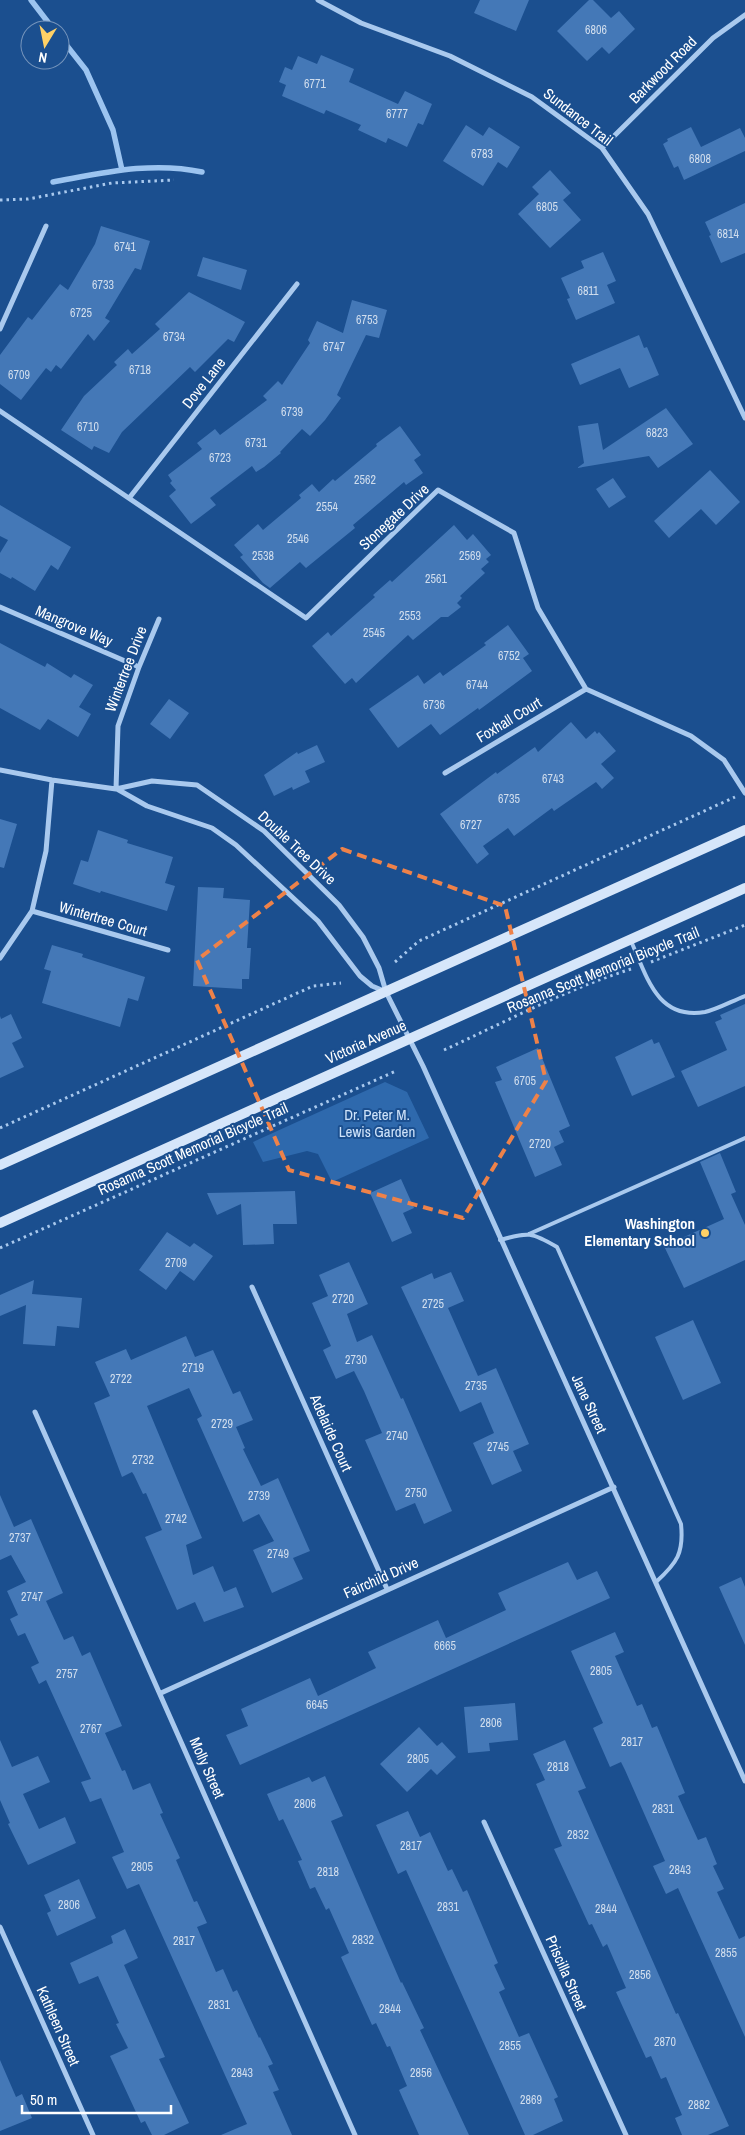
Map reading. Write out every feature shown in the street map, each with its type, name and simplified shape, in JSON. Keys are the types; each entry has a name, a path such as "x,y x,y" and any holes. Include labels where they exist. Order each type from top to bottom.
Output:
{"main road":[{"path":"0,1165 745,830"},
{"name":"Victoria Avenue","path":"0,1223 745,888"}],"street":[{"name":"Sundance Trail","path":"318,0 360,24 450,56 532,96 602,148 648,214 745,418"},
{"name":"Barkwood Road","path":"602,148 713,38 745,15"},
{"path":"0,329 46,226"},
{"name":"Dove Lane","path":"130,498 297,284"},
{"name":"Stonegate Drive","path":"0,411 306,618 438,490 514,533 538,608 586,688"},
{"name":"Mangrove Way","path":"0,607 139,667"},
{"name":"Wintertree Drive","path":"116,789 118,726 139,667 159,619"},
{"path":"586,688 691,736 724,760 745,793"},
{"name":"Foxhall Court","path":"445,773 586,688"},
{"name":"Double Tree Drive","path":"0,770 116,789 152,781 197,785 264,831 340,905 363,937 379,968 386,992 410,1039"},
{"path":"0,958 32,911 46,851 52,780"},
{"name":"Double Tree Drive","path":"116,789 147,806 212,828 236,845 318,921 360,976 372,986 386,992"},
{"name":"Wintertree Court","path":"32,911 168,950"},
{"name":"Jane Street","path":"410,1039 614,1487 745,1781"},
{"name":"Adelaide Court","path":"252,1287 387,1588"},
{"name":"Molly Street","path":"35,1412 355,2135"},
{"name":"Fairchild Drive","path":"161,1693 387,1588 614,1487"},
{"name":"Priscilla Street","path":"484,1822 626,2135"},
{"name":"Kathleen Street","path":"0,1927 92,2135"}],"lane":[{"path":"630,939 660,999 673,1010 688,1014 707,1011 745,996"},
{"path":"500,1240 529,1234 745,1138"},
{"path":"529,1234 557,1247 681,1524 682,1541 680,1554 673,1567 656,1582"}],"path":[{"path":"0,200 28,199 112,183 174,180"},
{"path":"395,962 419,941 745,793"},
{"name":"Rosanna Scott Memorial Bicycle Trail","path":"444,1050 611,975 642,966 745,925"},
{"path":"0,1128 313,986 341,983"},
{"name":"Rosanna Scott Memorial Bicycle Trail","path":"0,1248 396,1071"}],"highlighted area":[{"path":"342,849 505,906 546,1081 463,1218 289,1170 197,960"}],"green space":[{"name":"Dr. Peter M. Lewis Garden","path":"385,1082 407,1092 429,1138 332,1182 318,1154 307,1151 263,1162 253,1142"}],"building":[{"path":"480,0 529,0 516,31 474,13"},
{"path":"589,0 593,0 611,18 619,11 635,29 609,54 602,47 587,61 557,31"},
{"path":"321,55 354,69 349,82 398,104 405,91 432,104 423,125 418,123 407,147 388,138 386,143 358,130 361,125 326,110 324,114 282,96 286,85 279,82 285,67 292,70 298,56 317,64"},
{"path":"466,125 483,136 489,127 520,147 507,168 498,162 483,186 443,161"},
{"path":"691,127 701,147 740,128 745,138 745,151 684,180 678,166 674,168 663,144 668,141 667,139"},
{"path":"550,170 571,193 563,200 581,220 550,248 518,214 539,194 532,187"},
{"path":"745,203 745,253 721,263 705,222"},
{"path":"101,226 150,241 141,270 135,268 105,318 110,321 94,341 88,334 61,369 56,365 51,372 46,368 21,400 0,384 0,355 28,317 32,320 60,284 68,290 95,244"},
{"path":"603,252 616,281 607,285 615,303 576,320 567,299 570,298 561,278 584,268 581,261"},
{"path":"203,257 247,270 241,290 197,276"},
{"path":"189,292 245,322 234,342 228,339 195,372 190,367 122,432 109,453 94,446 92,450 61,430 84,396 117,365 114,362 128,349 132,354 160,329 155,324"},
{"path":"352,300 387,310 379,338 366,335 337,395 341,398 325,420 310,436 302,429 281,453 264,467 256,472 252,466 210,498 216,505 191,524 169,496 176,490 170,483 172,481 168,475 202,449 197,443 215,429 220,435 267,400 263,396 278,381 282,385 310,343 308,340 317,321 343,333"},
{"path":"639,335 644,348 647,347 659,375 629,388 620,368 580,385 571,364"},
{"path":"666,408 693,444 658,468 649,456 577,468 584,463 578,426 598,423 603,450"},
{"path":"400,426 421,455 414,460 423,473 406,485 404,482 353,525 355,528 306,568 300,562 270,588 263,583 240,557 243,555 234,545 258,524 263,530 301,498 299,495 312,484 319,492 333,479 335,481 377,446 376,444"},
{"path":"710,470 740,502 716,525 701,509 669,538 654,521"},
{"path":"613,478 626,497 609,508 596,489"},
{"path":"0,505 71,547 58,570 51,565 35,591 12,577 11,579 0,573 0,553 8,540 0,536"},
{"path":"454,525 467,540 473,534 491,555 486,559 489,562 481,569 485,573 460,596 462,598 457,603 461,607 448,617 441,617 413,640 408,635 356,683 352,678 345,684 312,646 328,632 331,636 375,597 373,595 390,580 392,582"},
{"path":"508,625 529,654 523,658 532,671 479,710 478,708 440,735 431,724 398,748 369,709 418,675 424,684 440,672 443,676 486,645 484,643"},
{"path":"0,643 45,667 47,663 71,678 74,674 93,685 79,707 91,714 78,737 48,719 40,730 0,708"},
{"path":"169,699 189,713 170,739 150,724"},
{"path":"571,722 586,739 595,731 597,734 599,732 616,751 601,764 614,778 602,789 596,782 554,811 552,808 514,836 508,828 483,846 489,854 477,864 440,814 496,772 497,774 535,747 538,752"},
{"path":"317,745 325,762 305,771 310,782 293,790 292,787 274,796 264,775 297,752 298,754"},
{"path":"0,819 17,824 4,868 0,867"},
{"path":"98,830 128,840 127,843 173,857 165,883 175,886 167,911 73,884 81,860 88,862"},
{"path":"198,887 224,888 223,898 250,900 247,948 251,948 249,979 242,979 242,989 193,986"},
{"path":"52,945 83,954 82,957 145,977 138,1001 128,998 120,1027 42,1003 51,971 44,969"},
{"path":"745,1004 745,1086 698,1107 681,1071 727,1050 715,1022 722,1019 720,1015"},
{"path":"11,1014 22,1038 12,1043 24,1067 0,1078 0,1016 1,1019"},
{"path":"652,1039 654,1044 659,1042 675,1077 632,1096 615,1057"},
{"path":"538,1048 570,1126 559,1131 564,1142 554,1147 562,1165 535,1177 495,1082 502,1080 496,1067"},
{"path":"720,1153 736,1192 731,1194 745,1225 745,1260 684,1288 664,1246 724,1219 700,1162"},
{"path":"401,1179 414,1208 403,1213 412,1233 392,1242 370,1193"},
{"path":"295,1191 297,1224 273,1224 274,1244 243,1245 241,1204 217,1215 207,1193"},
{"path":"167,1232 190,1247 194,1243 213,1256 194,1281 180,1271 166,1290 139,1270"},
{"path":"349,1262 368,1304 347,1314 357,1342 372,1335 401,1399 403,1398 452,1511 424,1524 415,1503 396,1511 365,1440 382,1433 364,1391 354,1371 336,1379 323,1350 331,1346 312,1303 328,1296 319,1275"},
{"path":"451,1272 464,1301 448,1308 478,1376 496,1368 529,1444 513,1451 522,1471 492,1485 473,1443 494,1433 481,1402 460,1412 401,1287 432,1273 434,1279"},
{"path":"34,1280 32,1294 82,1298 79,1328 57,1326 55,1346 23,1344 26,1305 0,1316 0,1295"},
{"path":"693,1320 721,1383 683,1400 655,1337"},
{"path":"186,1336 195,1357 213,1350 233,1394 240,1391 253,1420 236,1427 245,1448 243,1449 261,1486 278,1478 310,1551 293,1558 303,1579 272,1593 253,1550 274,1541 259,1514 243,1522 197,1419 202,1416 189,1388 147,1406 202,1538 186,1545 193,1575 213,1566 224,1592 236,1587 244,1607 204,1622 195,1602 177,1610 145,1537 162,1530 146,1493 143,1494 132,1472 122,1477 94,1403 110,1396 95,1362 126,1349 131,1360"},
{"path":"0,1495 14,1527 31,1519 63,1593 46,1601 64,1640 73,1636 82,1656 90,1652 122,1726 105,1733 122,1771 125,1770 133,1790 150,1783 163,1813 160,1814 180,1858 176,1860 194,1902 197,1901 207,1923 197,1927 216,1972 223,1969 233,1992 237,1990 273,2064 268,2066 279,2090 273,2092 292,2135 221,2135 247,2124 139,1884 127,1889 112,1857 124,1852 101,1798 90,1802 81,1782 91,1779 46,1680 39,1684 31,1667 39,1663 25,1633 18,1636 10,1619 18,1615 7,1591 26,1582 11,1555 0,1560"},
{"path":"568,1562 577,1580 597,1571 610,1598 240,1765 226,1735 248,1726 241,1709 310,1678 318,1696 376,1668 368,1652 438,1620 446,1638 506,1610 498,1593"},
{"path":"741,1577 745,1587 745,1645 719,1587"},
{"path":"615,1632 624,1652 615,1656 637,1706 642,1704 652,1728 657,1726 685,1793 678,1796 698,1840 706,1837 717,1864 713,1866 724,1889 717,1892 739,1939 745,1936 745,2037 678,1888 666,1894 653,1866 665,1861 625,1770 621,1762 610,1767 593,1728 603,1723 571,1651"},
{"path":"515,1703 518,1740 489,1743 490,1751 468,1753 464,1707"},
{"path":"419,1727 437,1746 442,1742 456,1757 437,1775 431,1769 407,1792 380,1764"},
{"path":"0,1740 12,1767 38,1756 50,1782 23,1794 39,1829 65,1817 76,1843 28,1865 8,1824 10,1823 0,1800"},
{"path":"565,1740 586,1788 578,1791 676,2014 678,2013 729,2126 708,2135 682,2135 675,2118 682,2115 666,2077 661,2079 651,2056 646,2058 616,1992 626,1988 607,1944 603,1947 592,1924 589,1925 554,1849 562,1846 536,1784 545,1780 533,1754"},
{"path":"325,1776 343,1816 331,1821 401,1983 424,2028 420,2030 469,2135 419,2135 399,2090 407,2086 390,2046 387,2047 376,2023 372,2025 341,1957 349,1953 329,1908 326,1910 315,1887 310,1889 298,1861 302,1860 283,1819 279,1821 267,1794 309,1777 312,1782"},
{"path":"408,1811 420,1837 430,1832 448,1871 452,1869 463,1892 467,1890 498,1963 494,1965 505,1989 499,1992 519,2037 529,2033 558,2097 554,2099 563,2121 533,2135 525,2135 406,1870 398,1874 376,1825"},
{"path":"79,1879 96,1918 57,1936 47,1913 51,1911 44,1895"},
{"path":"125,1929 138,1958 124,1965 165,2057 159,2059 189,2123 164,2135 152,2135 145,2121 141,2123 110,2056 128,2048 116,2024 119,2023 98,1976 79,1984 70,1963 113,1943 111,1936"},
{"path":"0,2060 16,2097 22,2094 32,2118 0,2131"}],"waterway":[{"path":"31,0 46,20"},
{"path":"70,50 86,70 113,130 122,170"},
{"path":"53,182 109,172 146,168 183,169 202,172"}],"place":[{"name":"Washington Elementary School","path":"705,1233"}]}
